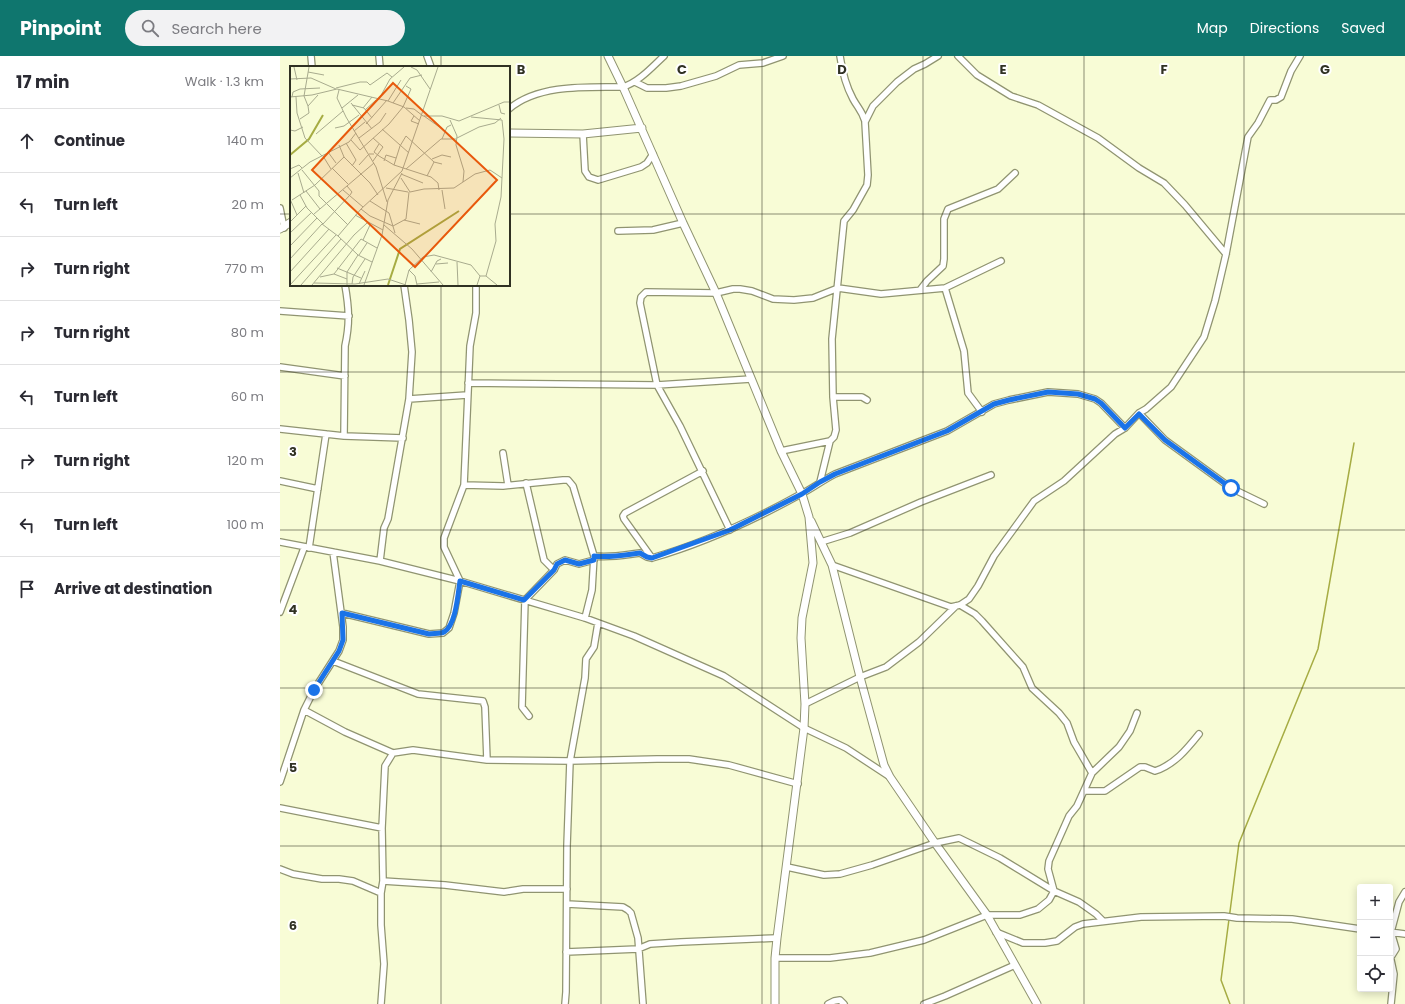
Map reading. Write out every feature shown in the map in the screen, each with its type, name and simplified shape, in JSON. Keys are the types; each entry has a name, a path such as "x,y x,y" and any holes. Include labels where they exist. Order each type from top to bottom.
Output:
{"street":[{"path":"311,56 312,66"},
{"path":"379,56 380,66"},
{"path":"427,56 430,66"},
{"path":"608,56 716,293 781,451 802,494 809,517 832,564 884,765 890,777 935,844 986,915 1037,1004"},
{"path":"510,108 517,103 539,94 570,87 623,87 635,82 664,56"},
{"path":"635,82 647,88 681,86 716,76 739,65 763,63 783,56"},
{"path":"820,482 830,441 834,437 836,430 833,397 832,339 844,221 853,210 867,185 868,175 865,122 862,113 852,98 842,68 840,56"},
{"path":"865,122 873,106 897,82 914,69 938,56"},
{"path":"958,56 977,75 1011,96 1038,105 1098,138 1164,183 1185,205 1226,254"},
{"path":"805,704 860,677 886,667 919,642 958,606 969,599 978,586 994,556 1034,501 1064,481 1115,434 1125,428 1171,387 1204,337 1215,301 1226,254 1248,137 1258,123 1270,100 1276,100 1281,97 1291,71 1300,56"},
{"path":"510,133 583,134 642,128"},
{"path":"583,134 585,171 589,177 598,180 640,167 647,163 653,154"},
{"path":"920,290 943,266 944,219 948,209 998,189 1015,173"},
{"path":"280,208 282,228"},
{"path":"618,231 653,230 683,223"},
{"path":"730,530 680,426 657,385 640,303 641,296 646,292 716,293 732,289 740,289 773,299 794,300 813,298 838,288 881,294 945,288 1001,261"},
{"path":"344,436 345,346 348,334 349,316 345,286"},
{"path":"380,561 384,528 388,519 409,399 412,352 404,286"},
{"path":"342,613 429,634 443,633 449,628 454,613 460,581 444,547 444,538 464,485 467,395 470,346 476,313 476,286"},
{"path":"945,288 964,351 968,393 982,412"},
{"path":"280,311 349,316"},
{"path":"280,367 345,376"},
{"path":"468,383 657,385 751,379"},
{"path":"529,716 522,708 524,600 554,570 557,564 565,560 579,564 594,558 624,556 640,553 652,558 730,530 802,494 820,482 858,464 947,431 994,404 1009,400 1048,392 1078,394 1095,399 1101,403 1125,428"},
{"path":"409,399 467,395"},
{"path":"833,397 862,397 867,400"},
{"path":"1139,414 1165,440 1231,488 1264,504"},
{"path":"280,429 326,437 333,435 403,438"},
{"path":"280,612 307,548 326,437"},
{"path":"781,451 830,441"},
{"path":"503,453 508,485"},
{"path":"652,558 624,520 623,516 628,510 703,472"},
{"path":"821,542 850,533 921,502 991,475"},
{"path":"464,485 508,485 563,480 568,480 571,483 581,511 594,558 592,590 584,618"},
{"path":"280,481 318,489"},
{"path":"526,483 544,560 554,570"},
{"path":"775,1004 775,958 777,938 804,728 805,704 801,638 802,618 813,563 809,517"},
{"path":"280,542 380,561 460,581 584,618 634,636 724,676 804,728 846,748 890,777"},
{"path":"280,782 282,769 304,710 314,690 339,651 343,640 342,613 333,552"},
{"path":"832,564 951,607 958,606 975,614 1023,667 1032,688 1067,723 1074,742 1092,773"},
{"path":"565,1004 570,761 585,678 586,659 594,647 598,623"},
{"path":"333,661 418,694 483,701 485,707 487,760"},
{"path":"304,710 345,732 393,753 413,750 487,760 570,761 657,758 689,759 729,765 798,784"},
{"path":"775,958 830,958 870,953 924,940 986,915 1020,915 1038,909 1049,900 1054,892 1048,869 1049,861 1069,816 1077,806 1092,773 1119,747 1130,731 1137,713"},
{"path":"1085,791 1105,791 1140,767 1145,767 1155,772 1171,763 1185,752 1199,734"},
{"path":"381,1004 384,964 381,925 383,880 382,828 385,766 393,753"},
{"path":"280,808 382,828"},
{"path":"787,867 824,875 840,874 935,844 959,838 1000,858 1054,892 1079,902 1103,921"},
{"path":"280,869 293,874 322,879 353,881 382,893"},
{"path":"383,880 504,892 523,889 567,889"},
{"path":"1393,922 1399,902 1405,892"},
{"path":"567,904 623,907 631,913 638,938 643,1004"},
{"path":"996,932 1023,943 1044,943 1057,941 1083,924 1142,917 1224,916 1237,918 1292,919 1357,929"},
{"path":"1393,932 1405,934"},
{"path":"566,952 638,949 650,944 777,938"},
{"path":"1393,940 1396,949 1393,956"},
{"path":"1391,1004 1394,974 1391,960 1393,956"},
{"path":"924,1004 1015,965"},
{"path":"828,1004 840,1000 844,1004"}],"waterway":[{"path":"1230,1004 1221,980 1239,843 1318,649 1354,443"}],"route":[{"path":"314,690 339,651 343,640 342,613 429,634 443,633 449,628 454,613 460,581 524,600 554,570 557,564 565,560 579,564 594,560 594,556 604,558 640,553 652,558 730,530 802,494 835,474 947,431 994,404 1009,400 1048,392 1078,394 1095,399 1101,403 1125,428 1139,414 1165,440 1231,488"}]}
